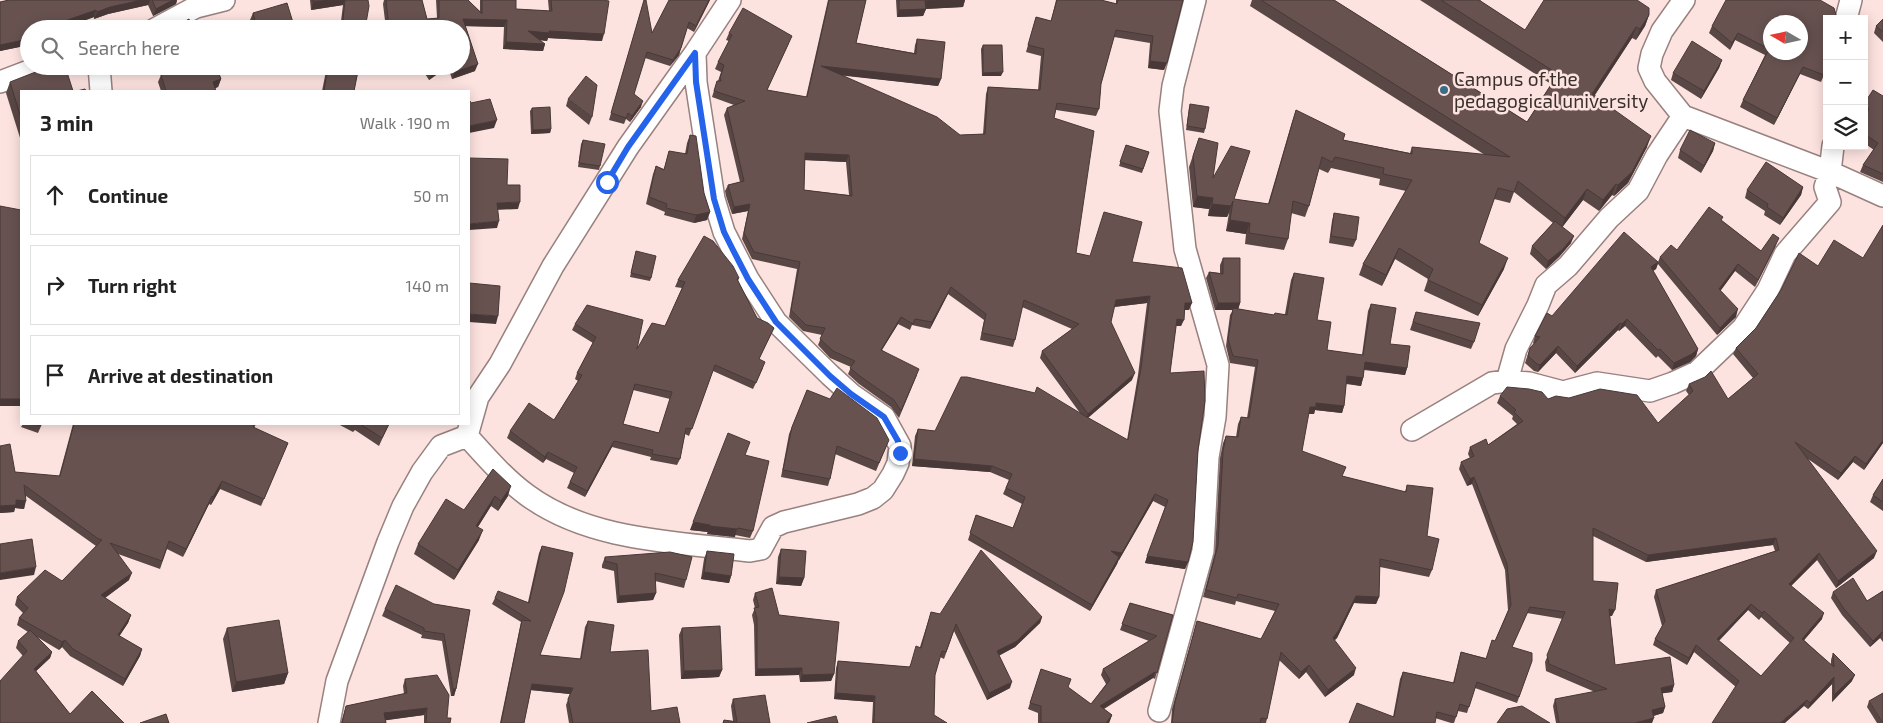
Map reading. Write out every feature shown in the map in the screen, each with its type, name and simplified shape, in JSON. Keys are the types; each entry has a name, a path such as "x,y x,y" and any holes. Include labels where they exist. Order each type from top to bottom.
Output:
{"street":[{"path":"173,20 196,8 224,0"},
{"path":"467,436 478,397 500,364 553,266 628,147 730,0"},
{"path":"1159,710 1203,551 1208,457 1215,417 1218,365 1185,249 1170,111 1173,86 1195,0"},
{"path":"1684,0 1662,31 1652,54 1650,68 1655,81 1683,116 1830,172 1883,196"},
{"path":"1847,15 1851,0"},
{"path":"467,436 505,477 528,496 553,511 582,523 617,534 643,539 750,551 761,549 774,527 784,522 858,504 873,498 883,490 893,474 898,463 900,446 884,417 851,394 830,376 776,322 748,279 724,232 714,199 696,82 695,53"},
{"path":"0,82 20,74"},
{"path":"99,75 100,90"},
{"path":"1507,381 1516,349 1546,285 1568,266 1609,218 1638,191 1683,116"},
{"path":"1412,430 1492,383 1507,381 1529,383 1563,392 1597,383 1650,390 1674,383 1697,372 1743,328 1768,290 1786,254 1830,202 1825,187 1830,172 1833,150"},
{"path":"329,723 337,681 403,506 422,472 441,446 467,436"}],"building":[{"path":"9,0 142,0 97,12 96,10 68,20 20,20 20,41 0,45 0,2"},
{"path":"152,0 173,0 156,9"},
{"path":"313,0 331,0 313,2"},
{"path":"345,0 368,0 367,20 343,20"},
{"path":"386,0 422,0 427,19 439,18 439,0 468,0 482,14 482,0 516,0 516,9 552,11 551,0 609,1 604,34 528,31 545,44 506,42 507,20 388,20"},
{"path":"644,0 646,0 652,33 669,0 709,0 696,26 689,22 681,48 673,60 647,52 634,94 643,101 632,116 628,113 626,118 611,113"},
{"path":"829,0 866,0 856,43 916,54 917,39 945,42 941,79 821,66 937,117 960,135 985,134 988,87 1040,90 1044,49 1028,45 1036,17 1051,21 1057,0 1101,0 1117,4 1118,0 1183,0 1167,63 1150,61 1153,36 1116,30 1101,84 1099,109 1057,103 1054,118 1094,131 1076,253 1090,256 1104,212 1142,222 1132,262 1182,268 1192,303 1185,303 1184,320 1177,319 1170,373 1204,371 1205,401 1198,450 1193,542 1188,562 1147,556 1168,500 1155,494 1122,553 1111,551 1119,557 1092,605 970,533 976,515 1013,528 1025,497 1006,488 1012,474 992,466 914,459 918,429 935,431 961,377 967,377 1035,393 1037,387 1128,440 1141,368 1150,296 1116,300 1111,322 1135,373 1088,414 1042,351 1079,324 1024,300 1015,340 982,333 986,314 951,287 932,322 915,319 913,324 901,317 881,350 919,369 901,411 894,400 850,368 855,361 833,351 820,339 825,328 806,325 791,310 800,262 754,252 744,233 750,204 734,207 728,185 744,181 727,108 745,101 714,91 717,81 721,81 720,78 724,65 718,62 732,35 729,33 743,8 792,36 767,90 807,97","holes":["805,153 849,155 852,196 804,190"]},
{"path":"899,0 951,0 925,1 926,9 899,10"},
{"path":"1261,0 1334,0 1527,122 1558,74 1441,0 1479,0 1525,30 1544,0 1637,0 1649,8 1649,15 1640,29 1636,27 1592,94 1651,136 1632,172 1618,185 1616,184 1603,200 1587,189 1565,218 1518,181 1514,192 1498,188 1479,243 1508,258 1482,305 1428,280 1433,269 1399,248 1386,275 1363,264 1412,180 1383,174 1384,168 1335,157 1332,162 1322,157 1309,206 1293,201 1288,239 1249,233 1250,223 1230,220 1233,201 1231,206 1212,204 1213,198 1197,196 1193,156 1199,138 1218,143 1213,178 1231,146 1250,151 1234,199 1269,204 1296,110 1345,134 1343,140 1412,154 1412,147 1510,157"},
{"path":"1726,0 1820,0 1834,8 1836,15 1823,15 1823,75 1803,67 1777,118 1743,100 1763,60 1808,60 1808,15 1763,15 1763,46 1738,33 1732,43 1712,26"},
{"path":"287,3 292,20 255,20 253,13"},
{"path":"1883,19 1883,32 1876,26"},
{"path":"470,40 478,64 470,67"},
{"path":"1692,41 1722,60 1704,91 1673,73"},
{"path":"983,45 1002,45 1003,72 983,73"},
{"path":"28,75 68,75 73,90 20,90 20,115 10,82"},
{"path":"161,75 219,75 221,79 213,82 216,90 166,90"},
{"path":"327,75 357,75 354,90 324,90"},
{"path":"586,76 597,85 592,117 568,99"},
{"path":"1873,90 1883,96 1883,174 1863,165 1878,143 1868,137 1868,98"},
{"path":"490,99 497,120 470,126 470,101 471,103"},
{"path":"1190,104 1209,107 1205,129 1187,126"},
{"path":"550,107 551,129 533,130 532,108"},
{"path":"1690,130 1715,143 1704,166 1680,150"},
{"path":"690,135 696,136 704,193 710,212 696,215 666,208 667,204 649,197 656,166 664,170 669,151 687,154"},
{"path":"583,140 605,144 600,166 579,163"},
{"path":"1126,145 1149,152 1143,169 1120,162"},
{"path":"470,158 508,159 507,185 520,185 520,202 497,203 499,221 470,224"},
{"path":"1766,162 1803,187 1783,218 1767,207 1768,204 1747,190"},
{"path":"0,206 20,210 20,399 0,399"},
{"path":"1709,207 1723,217 1721,220 1761,251 1773,234 1779,238 1758,280 1738,264 1719,289 1738,309 1720,328 1660,257 1671,245 1677,250"},
{"path":"1334,213 1359,217 1356,240 1331,236"},
{"path":"1555,221 1574,236 1562,250 1548,261 1532,246"},
{"path":"1883,225 1883,440 1866,464 1855,456 1841,473 1795,442 1877,551 1838,581 1819,553 1789,584 1824,613 1802,639 1834,667 1833,653 1855,675 1834,695 1834,677 1810,703 1807,700 1780,723 1712,723 1739,681 1696,645 1689,658 1655,639 1665,621 1656,590 1779,550 1776,538 1648,555 1593,528 1593,581 1618,583 1615,610 1609,609 1615,665 1670,657 1674,685 1661,688 1665,707 1652,710 1654,718 1635,723 1559,723 1555,699 1607,689 1549,664 1547,655 1565,612 1530,607 1512,647 1532,653 1532,661 1519,697 1477,682 1469,707 1460,704 1456,717 1437,712 1435,723 1349,723 1357,703 1394,717 1403,672 1454,683 1461,652 1486,659 1492,640 1495,641 1511,605 1507,564 1474,477 1470,479 1461,462 1474,456 1470,447 1486,439 1488,445 1523,421 1514,412 1516,410 1500,396 1507,387 1542,392 1548,399 1556,396 1569,398 1600,389 1637,395 1658,423 1693,391 1689,384 1705,377 1711,371 1728,399 1758,374 1736,348 1756,328 1781,290 1799,253 1818,266 1834,240 1863,258","holes":["1751,604 1762,613 1764,611 1794,638 1761,676 1717,639"]},
{"path":"1624,232 1658,262 1651,267 1698,349 1674,363 1627,319 1622,324 1620,323 1577,366 1558,346 1540,365 1537,364 1528,356 1530,348 1540,337 1535,336 1547,313 1552,316"},
{"path":"704,236 713,241 733,266 739,278 737,279 757,318 774,328 759,359 765,362 756,383 715,365 692,429 686,428 680,459 652,454 653,450 614,441 587,491 570,482 577,467 548,452 545,457 510,431 529,403 554,420 582,375 577,373 596,337 575,324 587,305 643,320 637,349 652,323 665,326 685,282 678,280","holes":["635,384 672,392 659,433 623,424"]},
{"path":"636,251 656,256 651,278 631,273"},
{"path":"1223,258 1240,258 1240,303 1218,303 1209,272 1223,274"},
{"path":"1294,273 1324,278 1317,320 1331,322 1327,350 1363,355 1371,304 1396,308 1390,344 1410,346 1407,368 1365,362 1363,378 1347,376 1344,406 1316,403 1316,407 1310,407 1302,451 1346,467 1342,476 1406,492 1407,485 1433,488 1427,536 1439,539 1432,570 1380,559 1379,597 1356,596 1333,638 1356,668 1328,690 1309,665 1301,672 1281,652 1267,719 1261,718 1260,723 1172,723 1175,702 1197,621 1261,639 1279,604 1238,594 1237,598 1206,590 1218,545 1223,451 1226,436 1238,437 1241,417 1249,418 1258,360 1233,356 1228,339 1233,308 1274,315 1275,313 1287,315"},
{"path":"470,283 500,286 498,316 470,314"},
{"path":"1416,312 1480,323 1474,342 1413,322"},
{"path":"837,388 877,418 889,440 879,463 837,446 830,479 783,470 792,427 807,390 830,399"},
{"path":"74,425 254,425 253,427 288,443 264,499 222,481 212,496 186,549 169,541 162,561 110,543 132,573 101,595 131,615 118,635 142,649 125,679 73,649 65,640 62,642 19,618 28,608 17,597 45,570 62,581 102,540 24,485 26,501 16,500 16,505 0,506 0,446 10,444 15,472 60,476"},
{"path":"362,425 388,425 382,438"},
{"path":"728,433 750,442 745,455 769,461 753,531 693,522"},
{"path":"493,469 511,486 501,501 495,496 476,526 483,530 458,570 418,544 446,499 464,510"},
{"path":"1883,479 1883,502 1873,495"},
{"path":"32,539 36,567 0,573 0,544"},
{"path":"542,546 573,553 564,592 540,655 581,659 588,621 614,625 610,652 648,650 651,711 677,707 680,723 573,723 568,699 573,688 532,684 524,723 501,723 522,620 531,621 495,598 498,591 529,603"},
{"path":"781,549 806,551 804,578 779,577"},
{"path":"981,550 1042,617 1017,641 997,651 1012,682 989,693 956,624 946,652 942,651 935,675 934,715 947,723 874,723 875,696 836,693 838,661 910,667 916,646 921,648 931,612 940,614"},
{"path":"707,551 734,554 731,576 704,572"},
{"path":"670,552 692,557 686,580 655,573 656,593 619,596 617,564 605,561 605,557"},
{"path":"1853,578 1867,601 1883,591 1883,633 1873,641 1844,609 1833,592"},
{"path":"396,585 434,604 470,610 456,689 453,689 444,634 424,631 424,628 385,609"},
{"path":"772,588 779,615 839,622 834,674 802,675 802,668 757,669 757,618 754,608 759,607 755,593"},
{"path":"1130,603 1173,615 1157,673 1155,672 1100,706 1112,715 1106,723 1041,723 1041,706 1030,703 1041,669 1071,679 1068,687 1091,704 1110,680 1103,669 1157,636 1122,624"},
{"path":"279,620 288,673 236,682 227,628"},
{"path":"720,626 722,670 684,671 682,628"},
{"path":"30,630 52,652 34,669 70,714 92,691 124,723 0,723 0,681 27,651 18,641"},
{"path":"437,675 449,695 447,718 451,718 450,723 426,723 427,708 384,713 386,723 342,723 346,706 407,693 405,679"},
{"path":"1883,693 1883,723 1869,701"},
{"path":"765,695 770,723 723,723 724,720 737,722 733,699"},
{"path":"1522,706 1550,723 1497,723 1507,709"},
{"path":"166,714 169,723 140,723"},
{"path":"836,716 838,723 807,723"}],"place":[{"name":"Campus of the pedagogical university","path":"1444,90"}],"route":[{"path":"607,182 628,147 695,53 696,82 714,199 724,232 732,248 762,303 776,322 830,376 851,394 884,417 898,441 900,453"}]}
